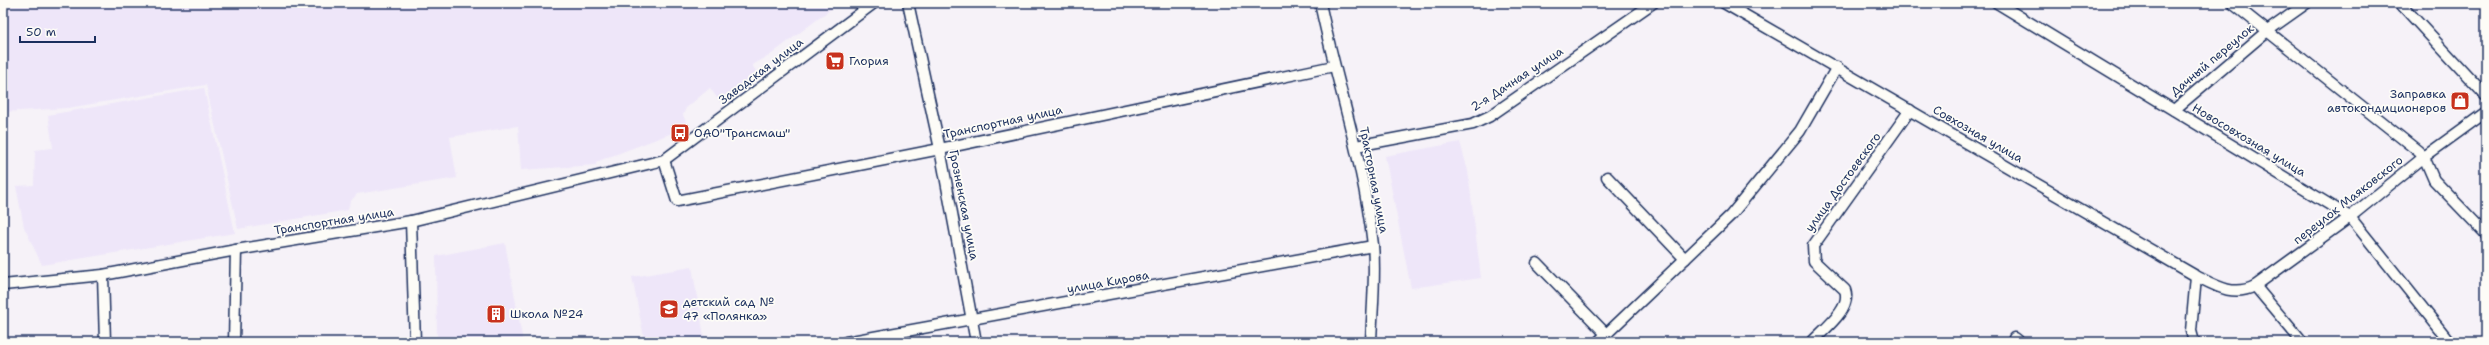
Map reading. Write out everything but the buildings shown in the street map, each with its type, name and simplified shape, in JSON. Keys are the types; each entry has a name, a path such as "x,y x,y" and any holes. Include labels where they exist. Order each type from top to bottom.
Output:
{"street":[{"name":"Заводская улица","path":"664,160 874,3"},
{"name":"Грозненская улица","path":"908,3 940,149 976,342"},
{"name":"Тракторная улица","path":"1320,3 1334,66 1356,146 1373,246 1371,342"},
{"name":"2-я Дачная улица","path":"1356,146 1473,124 1490,116 1654,3"},
{"name":"Совхозная улица","path":"1724,3 2196,276 2220,288"},
{"path":"2232,3 2266,32 2424,157 2434,180 2486,234"},
{"name":"Дачный переулок","path":"2174,110 2266,32 2307,3"},
{"path":"2400,3 2486,96"},
{"name":"Новосовхозная улица","path":"2002,4 2350,217 2450,342"},
{"name":"Транспортная улица","path":"3,285 103,275 236,250 411,222 664,160 677,201 940,149 1334,66"},
{"path":"1598,342 1732,215 1800,131 1837,67"},
{"name":"улица Достоевского","path":"1812,342 1847,302 1845,290 1814,261 1813,246 1910,110"},
{"name":"переулок Маяковского","path":"2220,288 2238,291 2255,286 2350,217 2424,157 2486,112"},
{"path":"1607,177 1685,259"},
{"path":"411,222 415,342"},
{"name":"улица Кирова","path":"846,342 1373,246"},
{"path":"234,342 236,250"},
{"path":"1537,263 1606,334"},
{"path":"103,275 106,342"},
{"path":"2194,342 2190,331 2196,276"},
{"path":"2255,286 2302,342"}],"shaded area":[{"path":"3,3 839,3 769,56 752,65 758,74 720,102 710,88 686,108 683,115 688,127 596,162 596,165 521,170 518,126 450,137 457,178 357,194 350,202 348,210 238,229 206,85 68,108 3,112"},
{"path":"204,88 235,233 42,265 24,227 16,186 34,185 35,150 53,148 48,115"},
{"path":"1460,142 1468,171 1481,278 1411,288 1385,156"},
{"path":"505,243 523,342 437,342 436,256"},
{"name":"детский сад № 47 «Полянка»","path":"692,267 705,342 645,342 632,277"}],"place":[{"name":"Глория","path":"835,61"},
{"name":"Заправка автокондиционеров","path":"2460,101"},
{"name":"ОАО\"Трансмаш\"","path":"680,133"},
{"name":"детский сад № 47 «Полянка»","path":"669,309"},
{"name":"Школа №24","path":"496,314"}]}
